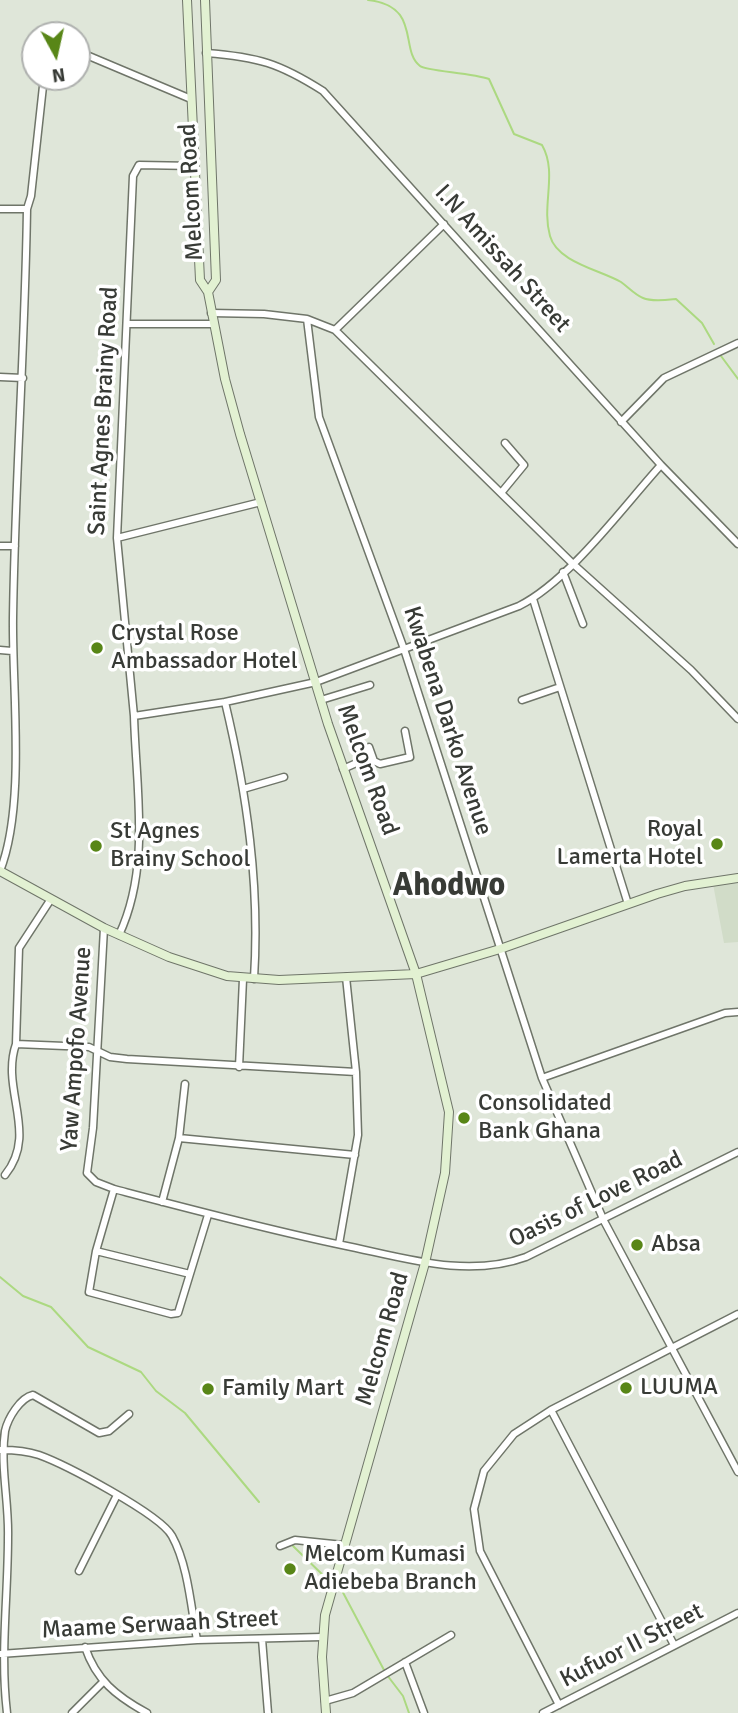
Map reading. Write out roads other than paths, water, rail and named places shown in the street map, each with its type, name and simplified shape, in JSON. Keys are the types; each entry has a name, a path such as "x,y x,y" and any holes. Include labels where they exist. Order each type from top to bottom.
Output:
{"main road":[{"path":"187,0 200,280 208,292"},
{"name":"Melcom Road","path":"205,0 216,280 208,292 225,379 343,769 372,842 416,974 449,1112 445,1173 425,1263 343,1545 322,1637 326,1713"},
{"path":"191,99 207,104"},
{"path":"0,871 119,935 192,966 243,979 416,974 500,949 685,886 738,878"}],"street":[{"name":"I.N Amissah Street","path":"206,53 243,56 288,68 323,91 621,422 738,544"},
{"path":"91,57 191,99"},
{"path":"0,871 6,856 13,809 12,651 27,209 31,196 42,91"},
{"name":"Saint Agnes Brainy Road","path":"119,935 132,898 139,862 134,716 117,538 135,169 151,163 195,166"},
{"path":"0,209 27,209"},
{"path":"335,330 444,224"},
{"path":"211,313 307,318 335,330 572,563 691,670 738,719"},
{"name":"Kwabena Darko Avenue","path":"307,318 319,417 404,649 542,1078 604,1221 738,1472"},
{"path":"128,324 213,324"},
{"path":"621,422 664,378 738,343"},
{"path":"0,377 23,378"},
{"path":"501,493 524,465 505,443"},
{"path":"134,716 225,702 316,682 533,599 572,563 661,465"},
{"path":"117,538 261,502"},
{"path":"0,546 15,546"},
{"path":"563,572 583,624"},
{"path":"533,599 628,904"},
{"path":"0,650 12,651"},
{"path":"321,700 370,685"},
{"path":"522,700 560,687"},
{"path":"225,702 243,789 257,905 254,979"},
{"path":"369,747 372,756 380,764 410,757 405,732"},
{"path":"343,769 372,756"},
{"path":"243,789 284,777"},
{"path":"5,1175 18,1154 7,1066 16,1044 19,948 51,899"},
{"name":"Yaw Ampofo Avenue","path":"87,1173 104,928"},
{"path":"339,1244 355,1155 358,1106 346,977"},
{"path":"239,1067 243,979"},
{"path":"542,1078 725,1013 738,1012"},
{"path":"16,1044 79,1046 97,1050 110,1057 127,1059 356,1072"},
{"path":"162,1202 178,1138 185,1084"},
{"path":"178,1138 355,1155"},
{"name":"Oasis of Love Road","path":"87,1173 91,1179 114,1189 208,1215 425,1263 459,1267 511,1263 604,1221 738,1152"},
{"path":"114,1189 96,1251 89,1292 171,1314 180,1311 208,1215"},
{"path":"96,1251 190,1274"},
{"path":"559,1705 480,1550 474,1522 478,1485 493,1456 514,1434 551,1410 738,1314"},
{"path":"7,1713 1,1674 8,1537 1,1450 8,1422 29,1396 39,1396 99,1433 109,1431 130,1414"},
{"path":"551,1410 674,1645"},
{"path":"1,1450 37,1454 117,1495 170,1533 185,1580 197,1640"},
{"path":"79,1571 117,1495"},
{"path":"280,1546 295,1540 343,1545"},
{"name":"Kufuor II Street","path":"543,1713 738,1613"},
{"path":"325,1701 348,1696 451,1635"},
{"name":"Maame Serwaah Street","path":"1,1654 197,1640 322,1637"},
{"path":"262,1639 268,1713"},
{"path":"85,1647 92,1666 103,1682 147,1713"},
{"path":"405,1662 424,1713"},
{"path":"72,1713 103,1682"}],"waterway":[{"path":"368,0 385,4 403,19 414,59 420,66 489,79 514,134 542,145 549,167 547,213 550,236 561,252 570,259 621,282 643,298 676,299 702,323 714,344"},
{"path":"721,356 738,379"},
{"path":"0,1277 23,1296 51,1307 88,1347 141,1372 156,1391 185,1413 259,1502"},
{"path":"293,1546 328,1580"},
{"path":"339,1585 384,1670"},
{"path":"387,1675 403,1696 409,1713"}],"place":[{"name":"Crystal Rose Ambassador Hotel","path":"97,648"},
{"name":"Royal Lamerta Hotel","path":"717,844"},
{"name":"St Agnes Brainy School","path":"96,846"},
{"name":"Consolidated Bank Ghana","path":"464,1118"},
{"name":"Absa","path":"637,1245"},
{"name":"LUUMA","path":"626,1388"},
{"name":"Family Mart","path":"208,1389"},
{"name":"Melcom Kumasi Adiebeba Branch","path":"290,1569"}],"district":[{"name":"Ahodwo","path":"449,887"}]}
